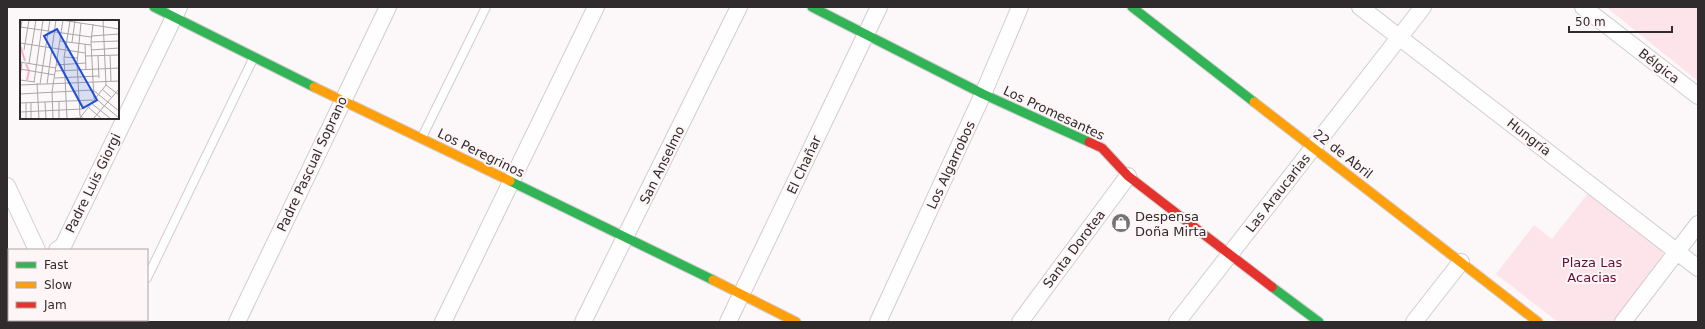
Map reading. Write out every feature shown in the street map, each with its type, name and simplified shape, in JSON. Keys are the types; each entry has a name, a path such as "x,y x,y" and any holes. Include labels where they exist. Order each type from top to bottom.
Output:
{"street":[{"name":"Los Peregrinos","path":"154,7 177,12 254,56 742,294 796,322"},
{"name":"Padre Pascual Soprano","path":"237,322 388,7"},
{"path":"443,322 596,7"},
{"name":"San Anselmo","path":"584,322 627,238 739,7"},
{"name":"Los Promesantes","path":"812,7 984,94 1102,148 1128,176 1230,256 1319,322"},
{"name":"El Chañar","path":"728,322 879,7"},
{"name":"Los Algarrobos","path":"878,322 984,94 1020,7"},
{"name":"22 de Abril","path":"1132,7 1538,322"},
{"name":"Hungría","path":"1360,7 1698,268"},
{"name":"Las Araucarias","path":"1177,322 1423,7"},
{"name":"Bélgica","path":"1583,7 1698,96"},
{"name":"Padre Luis Giorgi","path":"58,249 63,246 177,12"},
{"name":"Santa Dorotea","path":"1020,322 1128,176"},
{"path":"9,195 36,249"},
{"path":"1623,322 1698,224"},
{"path":"1414,322 1461,262"}],"lane":[{"path":"421,138 486,7"},
{"path":"148,276 254,56"}],"green space":[{"path":"1606,7 1698,7 1698,81"},
{"name":"Plaza Las Acacias","path":"1589,192 1659,248 1663,254 1661,262 1614,322 1558,322 1496,274 1534,225 1552,239"}],"traffic: fast":[{"path":"154,7 314,87"},
{"path":"812,7 983,94 1089,142"},
{"path":"1132,7 1254,102"},
{"path":"510,181 713,280"},
{"path":"1272,287 1319,322"}],"traffic: slow":[{"path":"314,87 510,181"},
{"path":"1254,102 1538,322"},
{"path":"713,280 796,322"}],"traffic: jam":[{"path":"1089,142 1102,148 1128,176 1272,287"}],"place":[{"name":"Despensa Doña Mirta","path":"1121,223"}]}
